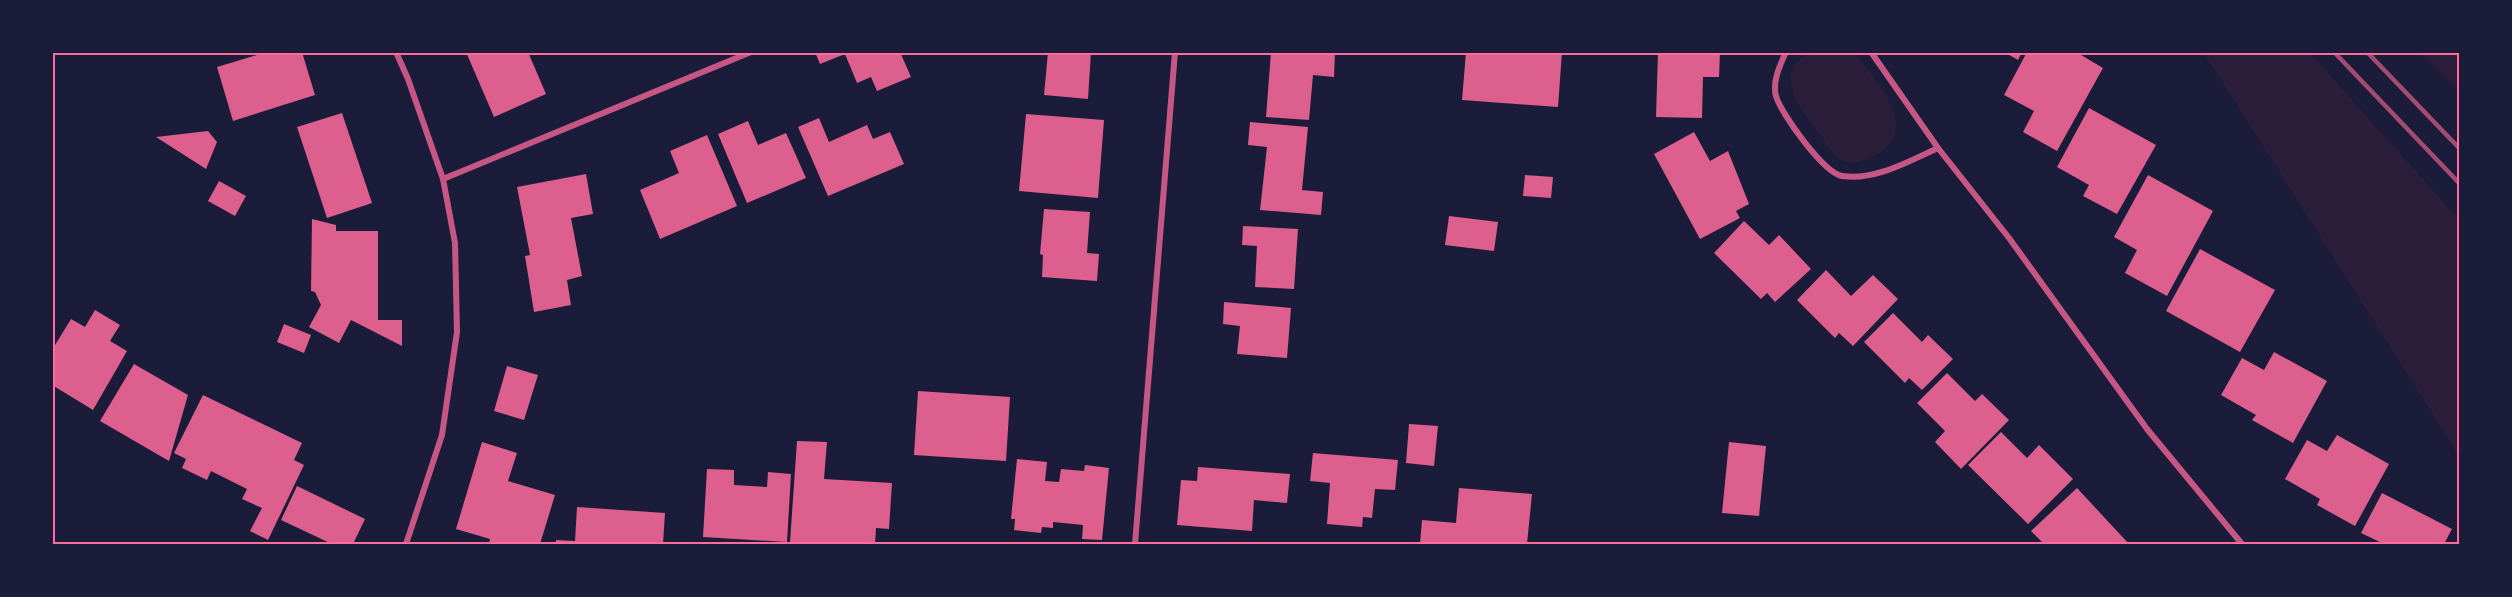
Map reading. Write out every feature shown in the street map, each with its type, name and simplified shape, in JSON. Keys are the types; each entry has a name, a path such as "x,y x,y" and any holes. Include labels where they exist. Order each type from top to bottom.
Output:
{"street":[{"path":"396,52 408,79 443,179 455,243 457,332 442,435 406,544"},
{"path":"443,179 751,52"},
{"path":"1135,544 1175,52"},
{"path":"1786,52 1778,68 1775,95 1784,112 1821,162 1840,176 1866,177 1938,148"},
{"path":"1872,52 1938,148 2009,238 2148,429 2242,544"}],"shaded area":[{"path":"1811,52 1855,53 1883,89 1891,103 1896,130 1890,143 1878,154 1855,163 1842,160 1830,149 1803,111 1793,90 1791,79 1793,69 1799,60"},
{"path":"2204,53 2310,53 2459,219 2459,456"},
{"path":"2421,53 2459,53 2459,91"}],"building":[{"path":"267,52 302,52 315,95 233,121 217,67"},
{"path":"466,52 528,52 546,94 494,117"},
{"path":"815,52 900,52 911,77 877,91 871,77 857,83 845,54 820,64"},
{"path":"1048,52 1091,52 1088,99 1044,95"},
{"path":"1271,52 1335,52 1334,77 1313,75 1309,120 1266,117"},
{"path":"1466,52 1562,52 1558,107 1462,100"},
{"path":"1658,52 1720,52 1719,77 1703,77 1702,118 1656,117"},
{"path":"2004,52 2022,52 2018,60"},
{"path":"2027,52 2076,52 2103,68 2057,151 2023,132 2034,111 2004,95"},
{"path":"2089,108 2156,145 2117,214 2083,196 2089,185 2057,167"},
{"path":"342,113 372,203 327,218 297,127"},
{"path":"1026,114 1104,120 1098,198 1019,191"},
{"path":"819,118 829,142 867,125 873,139 890,132 904,164 828,196 798,127"},
{"path":"748,121 758,145 786,133 806,178 747,203 718,134"},
{"path":"1250,122 1308,127 1302,190 1323,192 1321,215 1260,210 1267,147 1248,145"},
{"path":"208,131 217,142 206,169 156,137"},
{"path":"1694,132 1710,161 1728,151 1749,204 1736,211 1740,218 1700,239 1654,154"},
{"path":"707,135 737,206 660,239 640,190 679,173 670,151"},
{"path":"586,174 593,214 571,218 582,276 567,280 571,305 534,312 525,256 530,255 517,187"},
{"path":"1525,175 1553,177 1551,198 1523,196"},
{"path":"2148,175 2213,211 2167,296 2125,273 2137,250 2114,237"},
{"path":"219,181 246,196 235,216 208,201"},
{"path":"1044,209 1090,212 1087,253 1099,254 1097,281 1042,277 1043,255 1040,254"},
{"path":"1449,216 1498,222 1494,251 1445,245"},
{"path":"312,219 336,225 336,231 378,231 378,320 402,320 402,346 351,320 339,343 309,327 321,305 315,292 311,291"},
{"path":"1744,221 1769,245 1779,235 1811,269 1775,302 1767,293 1761,299 1714,253"},
{"path":"1243,226 1298,229 1294,289 1255,287 1257,246 1242,245"},
{"path":"2200,249 2275,290 2240,352 2166,311"},
{"path":"1826,270 1851,296 1873,275 1898,299 1853,346 1839,333 1835,338 1797,300"},
{"path":"1224,302 1291,308 1287,358 1237,354 1240,326 1223,324"},
{"path":"95,310 120,325 110,341 127,351 93,410 52,385 52,350 71,319 85,327"},
{"path":"1893,313 1922,342 1928,335 1953,359 1922,390 1909,378 1905,383 1864,342"},
{"path":"284,324 311,335 304,353 277,342"},
{"path":"2274,352 2327,381 2293,443 2252,420 2256,415 2221,395 2242,358 2264,370"},
{"path":"134,364 188,395 169,461 100,421"},
{"path":"507,366 538,375 524,420 494,411"},
{"path":"1947,373 1975,401 1982,394 2009,420 1961,469 1935,442 1945,431 1917,403"},
{"path":"918,391 1010,397 1006,461 914,455"},
{"path":"203,395 302,443 294,460 304,465 268,540 250,531 262,508 242,499 247,489 211,471 207,480 182,468 186,459 174,453"},
{"path":"1409,424 1438,426 1434,466 1406,463"},
{"path":"2001,432 2027,458 2039,445 2073,479 2028,524 1968,465"},
{"path":"2337,435 2389,464 2355,526 2317,505 2320,499 2285,479 2307,440 2327,451"},
{"path":"797,441 827,442 824,479 892,483 889,529 876,528 875,544 790,542"},
{"path":"482,442 517,453 508,481 555,495 540,544 489,544 490,539 456,529"},
{"path":"1729,442 1766,446 1759,516 1722,513"},
{"path":"1313,453 1398,460 1395,490 1375,489 1372,518 1363,517 1362,527 1327,524 1330,483 1310,481"},
{"path":"1017,459 1047,462 1045,481 1059,482 1061,469 1084,471 1085,465 1109,468 1102,540 1082,539 1083,525 1053,522 1053,528 1042,527 1041,533 1014,530 1015,519 1011,519"},
{"path":"1198,467 1290,474 1287,503 1254,500 1252,531 1177,525 1181,480 1197,481"},
{"path":"707,469 734,470 734,485 767,487 768,472 791,474 787,542 703,537"},
{"path":"297,486 365,519 353,544 332,544 281,520"},
{"path":"1459,488 1532,494 1527,544 1420,544 1422,520 1456,523"},
{"path":"2077,488 2129,544 2044,544 2031,531"},
{"path":"2382,493 2452,529 2444,544 2384,544 2361,533"},
{"path":"577,507 665,513 663,544 556,544 556,540 575,541"}],"railway":[{"path":"2334,52 2460,184"},
{"path":"2367,52 2460,149"}]}
